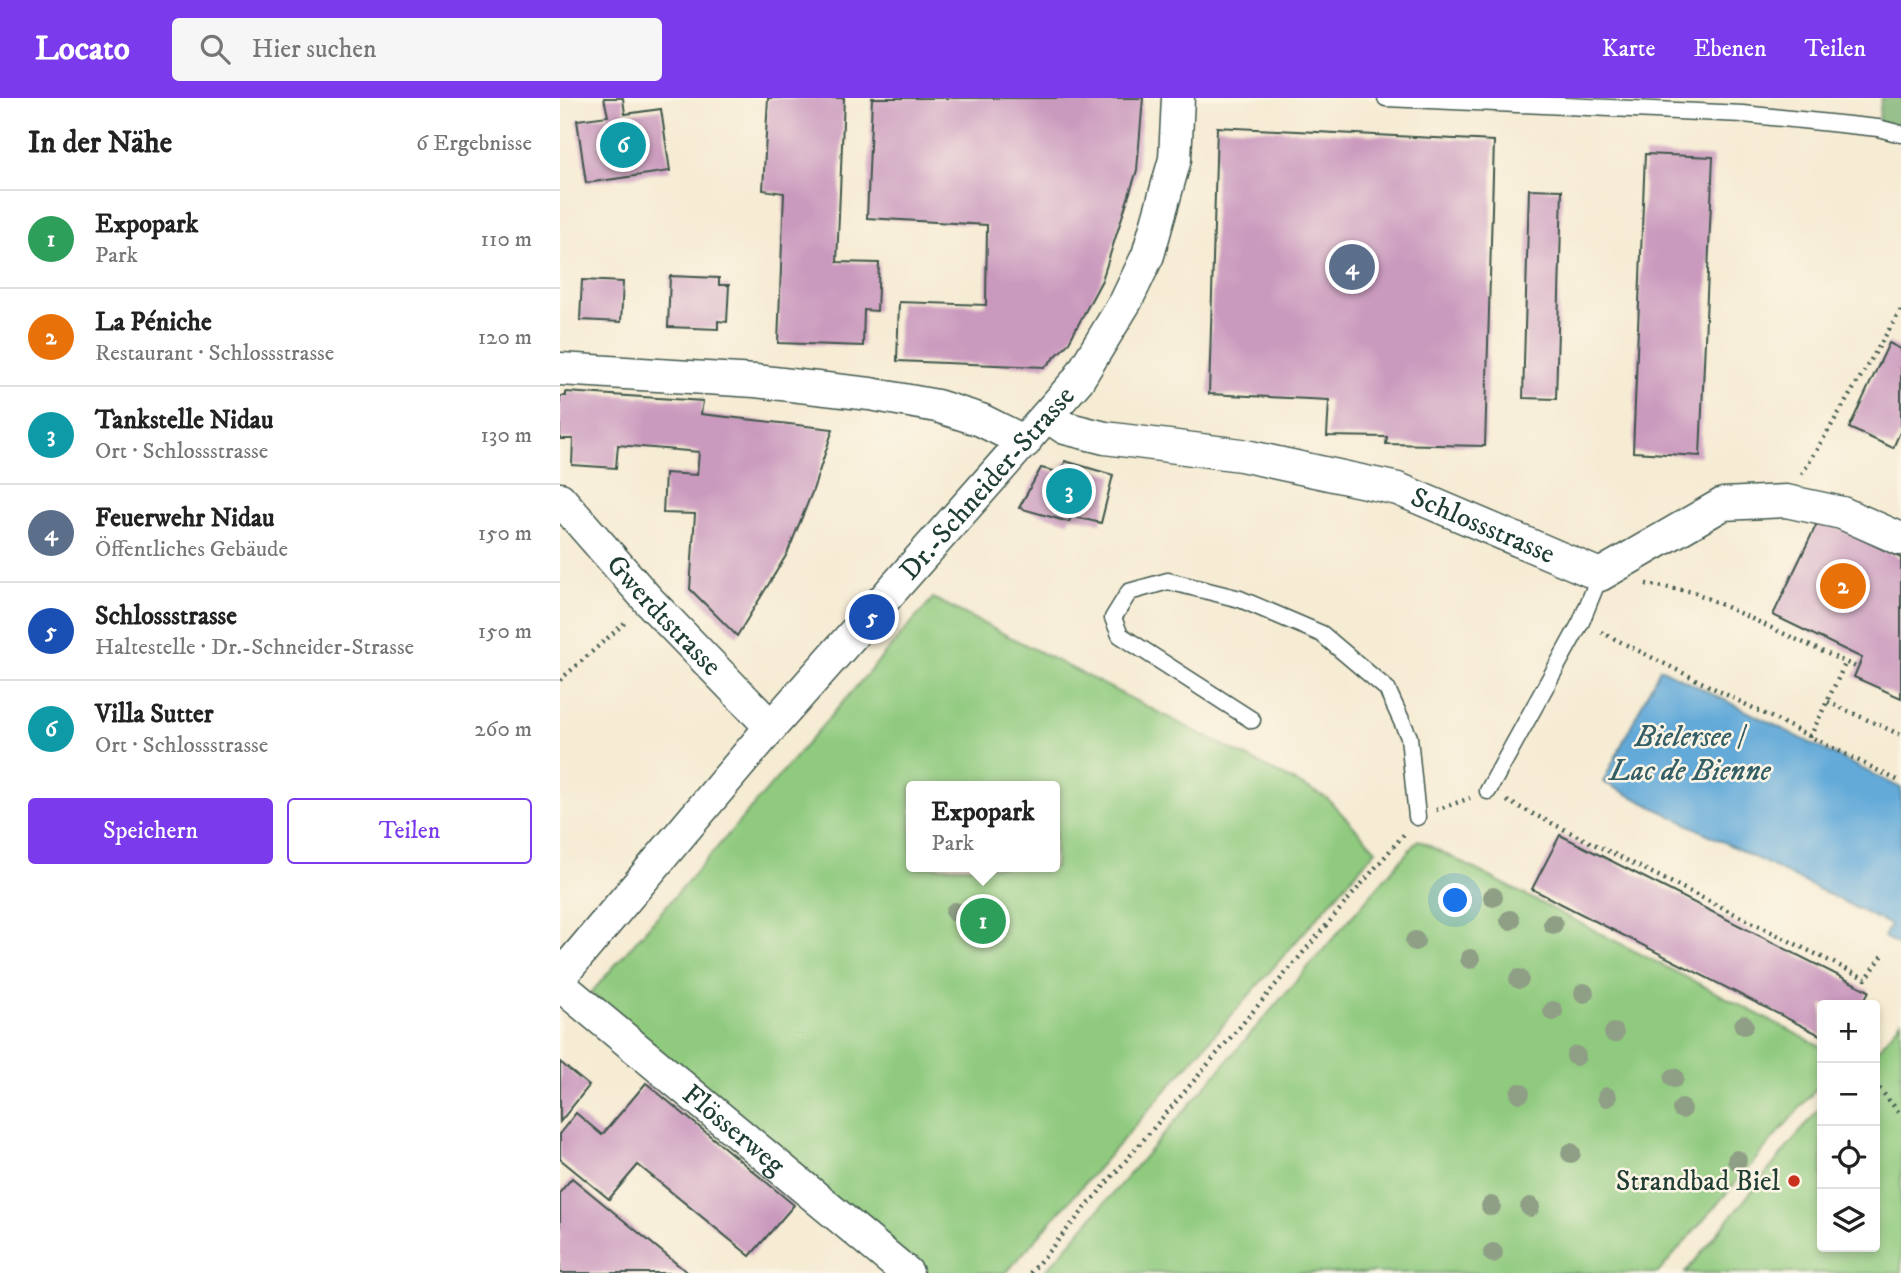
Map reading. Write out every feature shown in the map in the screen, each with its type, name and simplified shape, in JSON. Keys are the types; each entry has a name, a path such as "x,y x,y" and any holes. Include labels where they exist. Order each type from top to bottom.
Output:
{"street":[{"name":"Dr.-Schneider-Strasse","path":"560,977 771,727 1078,380 1126,301 1148,255 1175,159 1178,98"},
{"path":"560,369 755,381 870,394 937,406 981,420 1025,442"},
{"name":"Schlossstrasse","path":"1047,416 1065,428 1105,438 1241,455 1398,489 1600,575"},
{"name":"Gwerdtstrasse","path":"560,499 649,601 771,727"},
{"path":"1600,575 1723,505 1786,501 1842,513 1901,539"},
{"name":"Flösserweg","path":"560,985 907,1273"}],"lane":[{"path":"1386,98 1743,114 1878,128 1901,134"},
{"path":"1488,792 1581,622 1600,575"},
{"path":"1252,720 1120,635 1113,618 1129,592 1168,581 1240,598 1322,634 1387,689 1409,737 1417,817"}],"path":[{"path":"1786,501 1901,310"},
{"path":"1600,575 1693,592 1858,668"},
{"path":"560,680 649,601"},
{"path":"1581,622 1901,782"},
{"path":"1810,737 1846,662"},
{"path":"1828,702 1901,735"},
{"path":"1030,1273 1363,886 1417,817 1488,792 1866,979 1883,955"},
{"path":"1880,1089 1901,1115"}],"green space":[{"path":"1881,98 1901,98 1901,134 1878,128"},
{"path":"933,598 1327,798 1376,850 1006,1273 920,1273 591,993"},
{"path":"1418,840 1817,1044 1817,1088 1658,1273 1044,1273"},
{"name":"Strandbad Biel","path":"1901,1021 1901,1273 1685,1273 1817,1111 1817,1252 1880,1252 1880,1048"}],"water":[{"name":"Bielersee / Lac de Bienne","path":"1660,668 1901,788 1900,946 1884,937 1890,925 1603,782"}],"building":[{"path":"604,98 623,98 625,114 661,109 670,171 586,183 577,120 608,116"},
{"path":"768,98 844,98 837,262 879,263 877,311 864,310 863,346 778,343 784,193 763,190"},
{"path":"872,98 1143,98 1137,170 1102,280 1068,344 1045,367 897,361 899,302 986,305 987,225 867,218"},
{"path":"1217,127 1494,141 1485,446 1386,444 1387,437 1327,436 1329,400 1209,394"},
{"path":"1645,154 1713,157 1700,456 1633,452"},
{"path":"1529,189 1562,190 1556,399 1523,398"},
{"path":"670,276 719,278 719,285 729,285 727,322 718,321 718,329 668,327"},
{"path":"582,280 623,282 621,322 580,320"},
{"path":"1889,343 1901,349 1901,430 1893,448 1849,428"},
{"path":"566,392 703,401 701,414 833,429 813,490 787,554 737,636 690,589 695,514 663,513 665,473 697,475 699,452 618,445 616,468 572,465 573,439 560,439 560,396 566,396"},
{"path":"1065,461 1113,475 1101,523 1071,516 1069,522 1019,508 1041,468 1062,473"},
{"path":"1819,519 1901,558 1901,698 1854,677 1862,658 1773,615"},
{"path":"1560,835 1869,991 1864,1000 1817,1000 1817,1033 1532,889"},
{"path":"560,1062 589,1086 560,1122"},
{"path":"646,1083 794,1205 750,1256 638,1165 609,1199 560,1159 560,1133 576,1113 602,1135"},
{"path":"572,1178 688,1273 560,1273 560,1192"}],"place":[{"name":"Villa Sutter","path":"623,145"},
{"name":"Feuerwehr Nidau","path":"1352,267"},
{"name":"Tankstelle Nidau","path":"1069,491"},
{"name":"La Péniche","path":"1843,586"},
{"name":"Schlossstrasse","path":"872,617"},
{"name":"Expopark","path":"983,921"},
{"name":"Strandbad Biel","path":"1794,1181"}]}
